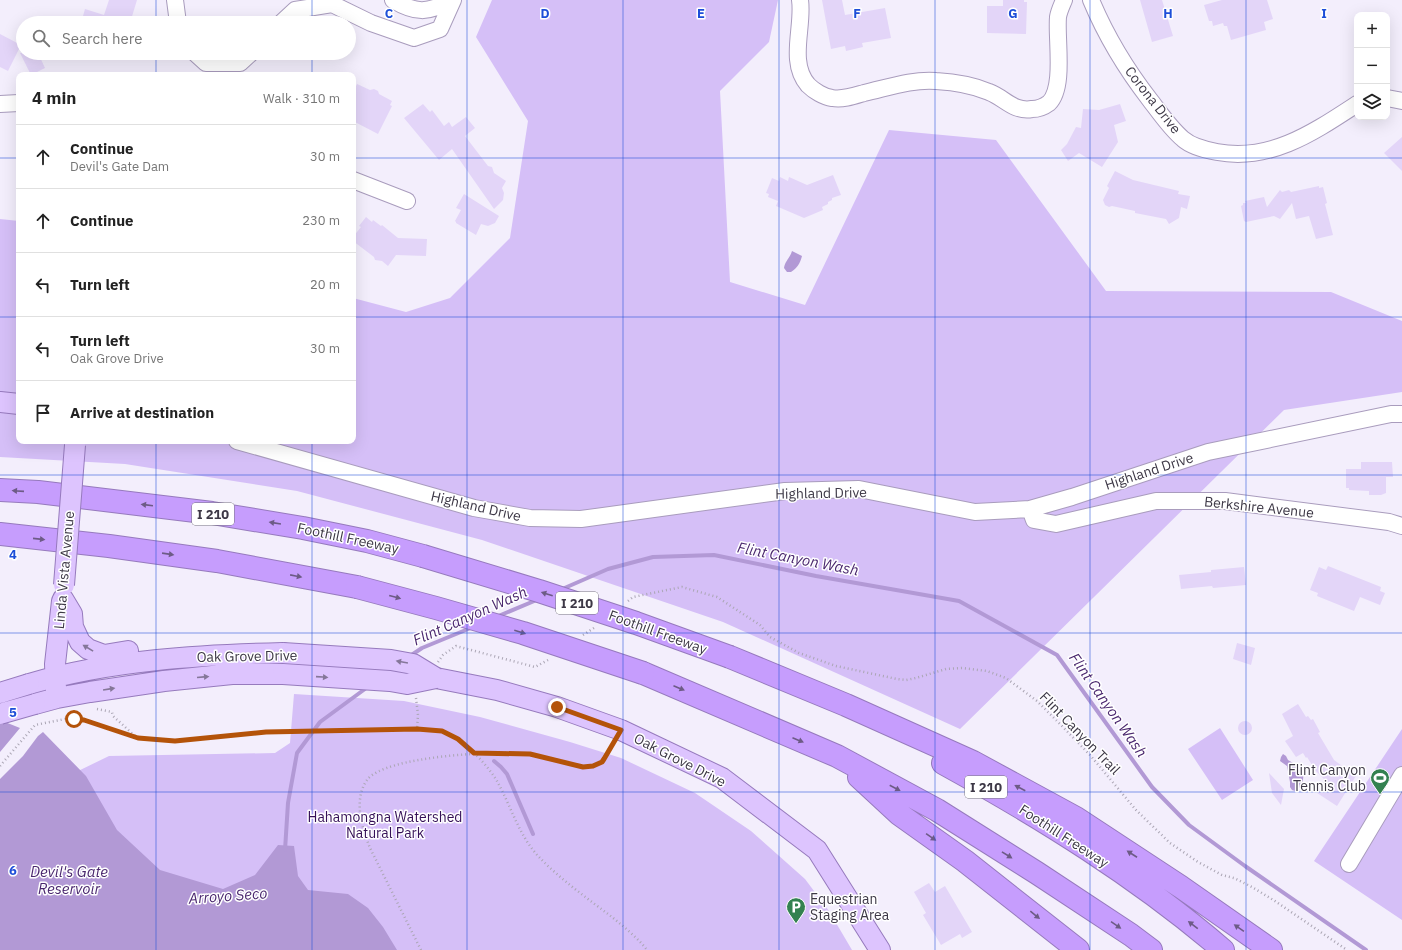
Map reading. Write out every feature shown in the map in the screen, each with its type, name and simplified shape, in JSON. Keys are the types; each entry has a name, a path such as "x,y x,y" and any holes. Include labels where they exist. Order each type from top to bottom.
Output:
{"highway":[{"name":"Foothill Freeway","path":"0,490 38,492 212,513 303,528 367,541 540,591 636,623 730,657 837,708 994,791 1062,833 1140,885 1223,950"},
{"path":"0,534 217,560 357,587 523,633 643,673 836,756 937,810 1037,873 1131,935 1151,950"},
{"path":"730,657 846,705 973,762 1076,818 1181,887 1271,950"},
{"path":"836,756 899,814 965,861 1078,950"}],"main road":[{"path":"0,402 16,404"},
{"name":"Linda Vista Avenue","path":"56,698 54,664 63,592 75,444"},
{"path":"63,592 72,614 73,627 80,642 88,649 104,655 198,644 221,654"},
{"name":"Oak Grove Drive","path":"0,693 55,677 82,671 157,660 221,654 283,653 399,661 413,664 436,678 497,690 557,707 621,730 722,778 817,850 880,950"},
{"name":"Oak Grove Drive","path":"0,714 56,698 164,680 232,674 283,674 390,681 407,684 436,678"}],"street":[{"path":"174,0 177,16"},
{"path":"393,0 404,6 422,11 438,8 452,0"},
{"path":"289,16 295,10 332,4 371,23 414,38 440,29 452,0"},
{"path":"800,0 802,11 798,34 800,69 808,85 818,93 831,98 844,98 910,83 935,81 967,86 990,92 1011,105 1024,110 1038,109 1049,102 1056,90 1059,71 1058,16 1064,0"},
{"name":"Corona Drive","path":"1092,0 1098,16 1114,47 1133,79 1184,140 1204,150 1233,155 1264,152 1298,140 1322,127 1354,106"},
{"path":"201,64 240,63 243,60"},
{"path":"1390,99 1402,101"},
{"path":"0,104 16,103"},
{"path":"356,181 406,201"},
{"name":"Highland Drive","path":"248,444 474,508 530,518 581,519 785,491 859,489 975,512 1030,509 1072,497 1208,452 1391,414 1402,414"},
{"name":"Berkshire Avenue","path":"1030,509 1034,520 1056,524 1156,501 1225,501 1389,522 1402,526"},
{"path":"1349,864 1402,775"}],"path":[{"name":"Flint Canyon Trail","path":"627,602 633,597 682,587 717,597 760,625 770,637 799,653 836,666 897,679 916,678 946,669 962,668 987,671 1006,678 1037,701 1057,720 1090,755 1136,810 1170,843 1198,862 1222,875 1240,881 1275,901 1346,950"},
{"path":"579,638 597,625"},
{"path":"443,655 456,646 535,667 549,659"},
{"path":"416,697 418,715 417,729"},
{"path":"90,709 112,712 113,716 138,738"},
{"path":"0,766 35,725 74,719 84,720 138,738 175,741 266,732 417,729 446,732 458,739 474,753 496,781 524,838 540,858 632,934 647,950"},
{"path":"421,950 370,848 364,831 360,814 360,799 362,788 368,779 387,767 408,762 474,753 530,754 583,767 593,766 602,762 621,730"}],"green space":[{"path":"492,0 778,0 769,42 720,91 730,282 805,305 889,130 996,140 1106,291 1331,292 1402,321 1402,392 1284,410 960,729 723,622 482,540 297,491 125,464 0,457 0,219 16,221 16,444 356,444 356,299 406,312 450,298 510,238 528,121 476,37"},
{"name":"Hahamongna Watershed Natural Park","path":"294,694 404,701 480,717 621,758 695,793 751,831 805,879 829,911 852,950 0,950 0,809 109,756 275,753 290,743"},
{"path":"1220,728 1253,780 1222,800 1188,749"},
{"name":"Flint Canyon Tennis Club","path":"1402,729 1402,920 1314,861"}],"water":[{"path":"792,251 802,256 797,267 791,272 787,272 784,268"},
{"path":"0,720 20,728 0,752"},
{"name":"Devil's Gate Reservoir","path":"43,732 86,776 117,830 160,870 223,889 255,875 278,845 294,846 298,876 308,890 348,894 368,908 383,927 397,950 0,950 0,779 23,756 38,736"},
{"path":"1283,754 1288,760 1303,771 1300,787 1295,791 1290,787 1287,766 1280,761"}],"building":[{"path":"109,0 137,0 132,16 83,16 85,9 104,15"},
{"path":"822,0 842,0 845,15 885,8 891,38 862,43 863,47 846,51 845,46 831,49"},
{"path":"1003,0 1024,0 1024,2 1027,2 1026,34 987,33 987,6 1003,6"},
{"path":"1140,0 1162,0 1173,36 1152,42"},
{"path":"1222,0 1267,0 1273,19 1264,22 1266,30 1231,40 1227,26 1224,26 1223,23 1213,26 1212,21 1209,21 1204,5"},
{"path":"0,34 16,42 16,55 8,71 0,67"},
{"path":"24,60 41,60 45,68 37,72 30,72"},
{"path":"357,84 370,90 374,89 378,91 379,94 392,101 390,105 392,106 378,134 356,123"},
{"path":"423,104 430,112 432,110 444,126 449,122 452,127 466,117 475,128 465,136 488,166 492,167 494,173 506,181 502,188 504,193 503,200 494,209 452,149 439,160 404,118"},
{"path":"1120,104 1126,121 1114,125 1118,142 1102,167 1079,153 1068,161 1061,150 1067,144 1076,127 1081,128 1083,109 1099,110"},
{"path":"1402,137 1402,171 1384,153"},
{"path":"1115,171 1133,180 1179,191 1178,194 1190,196 1187,209 1181,207 1179,218 1169,224 1166,219 1105,205 1103,200 1109,188 1107,186"},
{"path":"833,175 841,195 832,198 828,204 822,207 823,210 804,218 776,206 778,201 768,197 769,194 766,193 772,178 779,181 780,177 788,181 789,177 807,185"},
{"path":"1319,186 1319,188 1323,187 1327,203 1325,204 1333,235 1316,239 1309,216 1296,219 1292,203 1280,219 1274,216 1246,222 1244,221 1241,206 1243,203 1246,203 1245,201 1264,197 1267,207 1280,190 1282,192 1289,190 1291,192"},
{"path":"464,194 499,216 495,223 488,226 481,224 476,235 455,221 461,210 456,208"},
{"path":"366,217 372,222 373,220 381,226 382,225 398,238 427,239 426,256 396,255 388,266 382,261 375,260 374,257 356,243 356,233 361,227 359,226"},
{"path":"1361,462 1392,462 1393,477 1386,477 1386,493 1381,495 1369,495 1369,491 1349,490 1349,488 1346,488 1346,469 1361,469"},
{"path":"1328,566 1381,587 1380,591 1385,593 1380,605 1360,597 1354,611 1317,596 1318,593 1310,590 1319,567 1326,570"},
{"path":"1244,567 1246,585 1181,589 1179,575"},
{"path":"1237,643 1255,648 1251,665 1233,659"},
{"path":"1298,704 1306,717 1308,716 1311,720 1313,719 1320,732 1318,733 1334,760 1356,776 1337,806 1317,793 1325,780 1315,770 1303,753 1296,757 1285,741 1293,736 1282,714"},
{"path":"1245,721 1250,723 1252,728 1250,733 1245,735 1240,733 1238,728 1240,723"},
{"path":"1269,773 1284,789 1281,805 1272,793"},
{"path":"929,883 935,892 945,886 972,932 962,938 960,934 941,945 923,915 926,913 914,892"}],"waterway":[{"name":"Flint Canyon Wash","path":"560,590 608,569 653,557 714,555 816,576 959,601 1057,655 1152,787 1189,825 1366,950"},
{"name":"Flint Canyon Wash","path":"496,617 539,599"},
{"name":"Flint Canyon Wash","path":"410,656 422,648 473,627"},
{"name":"Flint Canyon Wash","path":"285,850 288,803 297,753 320,722 369,686"},
{"path":"494,761 507,774 533,834"}],"place":[{"name":"Flint Canyon Tennis Club","path":"1380,795"},
{"name":"Equestrian Staging Area","path":"796,924"}],"route":[{"path":"74,719 84,720 138,738 175,741 266,732 417,729 442,731 451,734 474,753 530,754 583,767 593,766 602,762 621,730 557,707"}],"water label":[{"name":"Arroyo Seco","path":"228,896"}]}
